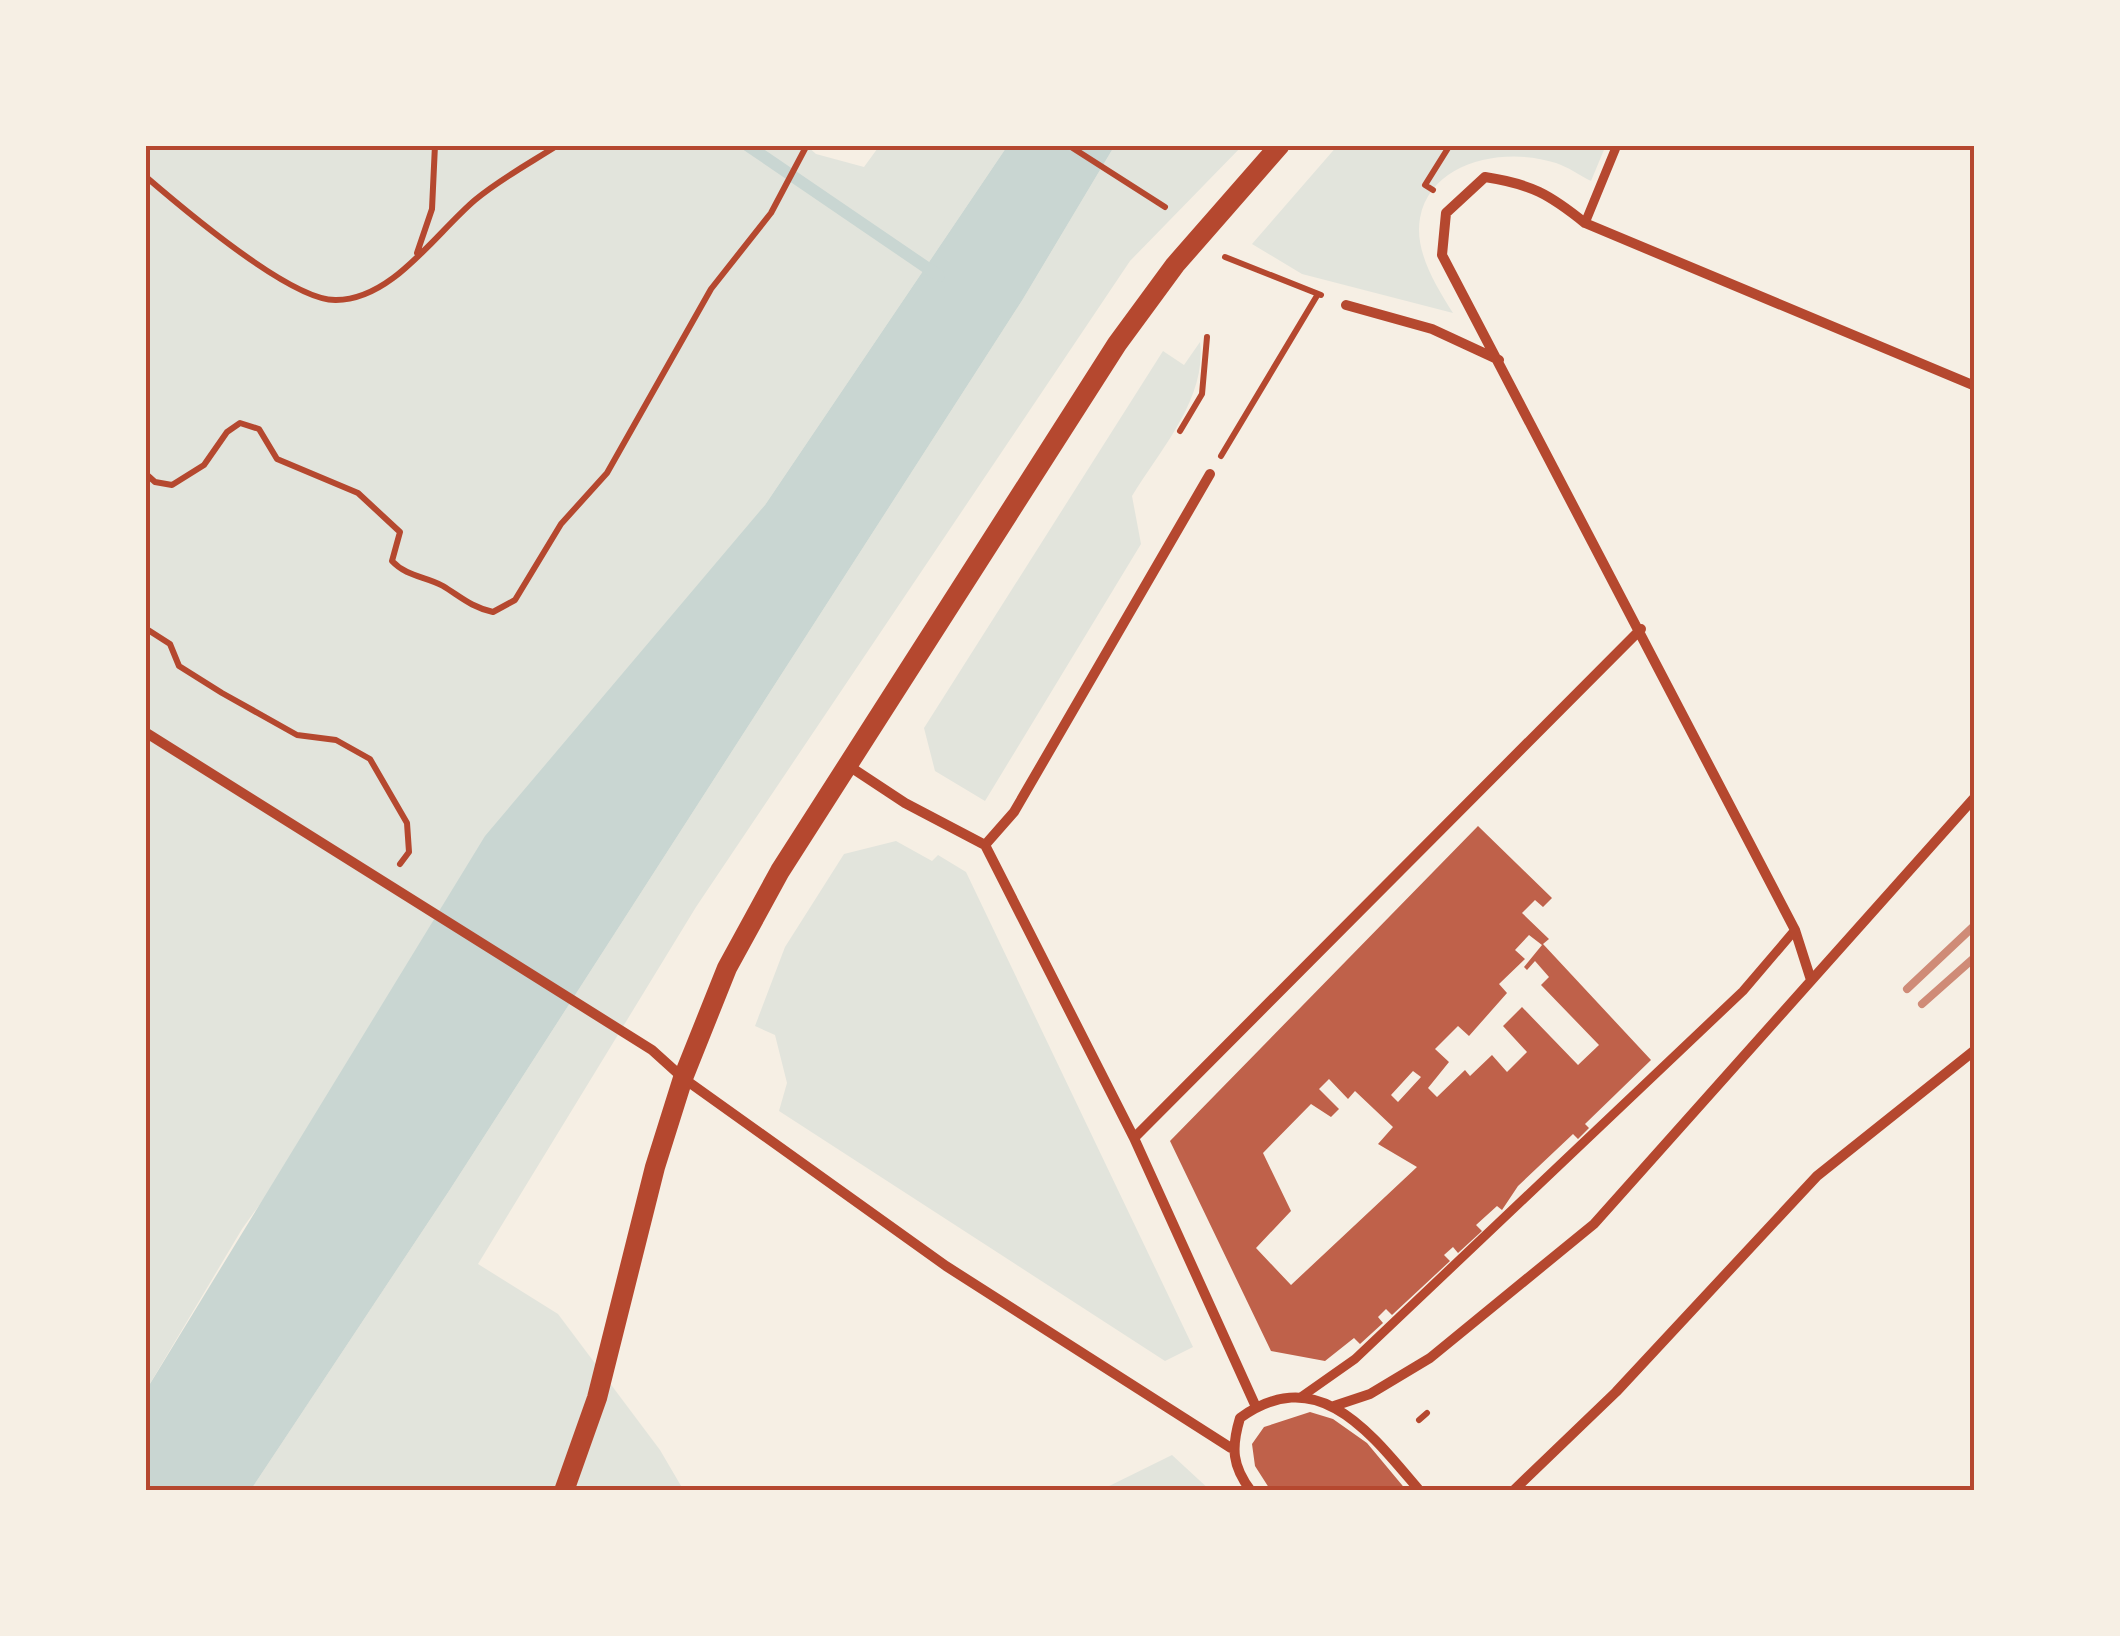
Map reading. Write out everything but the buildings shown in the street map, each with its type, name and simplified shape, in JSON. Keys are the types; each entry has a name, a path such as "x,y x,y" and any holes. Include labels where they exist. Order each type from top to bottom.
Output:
{"main road":[{"path":"564,1491 597,1398 655,1166 683,1078 751,921 1117,344 1174,265 1280,145"}],"street":[{"path":"1585,223 1617,145"},
{"path":"1810,980 1794,930 1502,362 1442,255 1446,213 1485,177 1517,182 1547,193 1585,223 1975,386"},
{"path":"1346,305 1432,329 1502,362"},
{"path":"985,845 1014,812 1210,474"},
{"path":"1134,1138 1641,629"},
{"path":"145,732 652,1050 683,1078 946,1266 1232,1448"},
{"path":"849,766 905,803 985,845 1134,1138 1256,1406"},
{"path":"1334,1406 1370,1394 1430,1358 1594,1224 1975,797"},
{"path":"1251,1491 1239,1475 1232,1448 1240,1418 1256,1406 1301,1397 1355,1359 1743,992 1794,930"},
{"path":"1512,1491 1616,1392 1817,1176 1975,1050"},
{"path":"1301,1397 1334,1406 1356,1420 1420,1491"}],"path":[{"path":"416,254 432,208 436,145"},
{"path":"145,176 196,220 315,296 349,299 397,279 416,254 478,198 558,145"},
{"path":"145,473 156,482 172,485 204,465 227,432 240,422 258,429 277,459 358,493 400,532 392,562 402,572 442,586 468,606 492,612 515,600 561,524 607,473 711,290 771,214 807,145"},
{"path":"1068,145 1166,208"},
{"path":"1450,145 1425,185 1460,199"},
{"path":"1220,458 1318,294 1225,256"},
{"path":"1180,431 1202,394 1208,337"},
{"path":"145,628 170,644 179,666 222,694 298,735 336,740 370,759 410,837 409,852 391,883"},
{"path":"1419,1420 1427,1413"}],"shaded area":[{"path":"145,145 806,145 816,154 864,167 880,145 1008,145 765,505 242,1229 145,1392"},
{"path":"1008,145 1115,145 1023,299 449,1191 250,1491 145,1491 145,1392 485,836 765,505"},
{"path":"1115,145 1243,145 1130,261 696,907 478,1264 558,1314 660,1450 684,1491 250,1491 449,1191 1023,299"},
{"path":"1338,145 1606,145 1591,181 1556,163 1516,157 1474,162 1439,182 1427,198 1420,218 1420,243 1428,268 1453,313 1302,274 1252,244"},
{"path":"1200,342 1200,363 1189,404 1132,496 1141,544 985,801 935,771 924,728 1163,351 1184,365"},
{"path":"896,841 932,861 938,855 966,872 1193,1347 1165,1361 779,1111 787,1083 775,1035 755,1026 785,947 844,854"},
{"path":"1172,1455 1211,1491 1099,1491"}],"waterway":[{"path":"747,145 939,276"}],"railway":[{"path":"1907,989 1975,925"},
{"path":"1922,1004 1975,957"}]}
